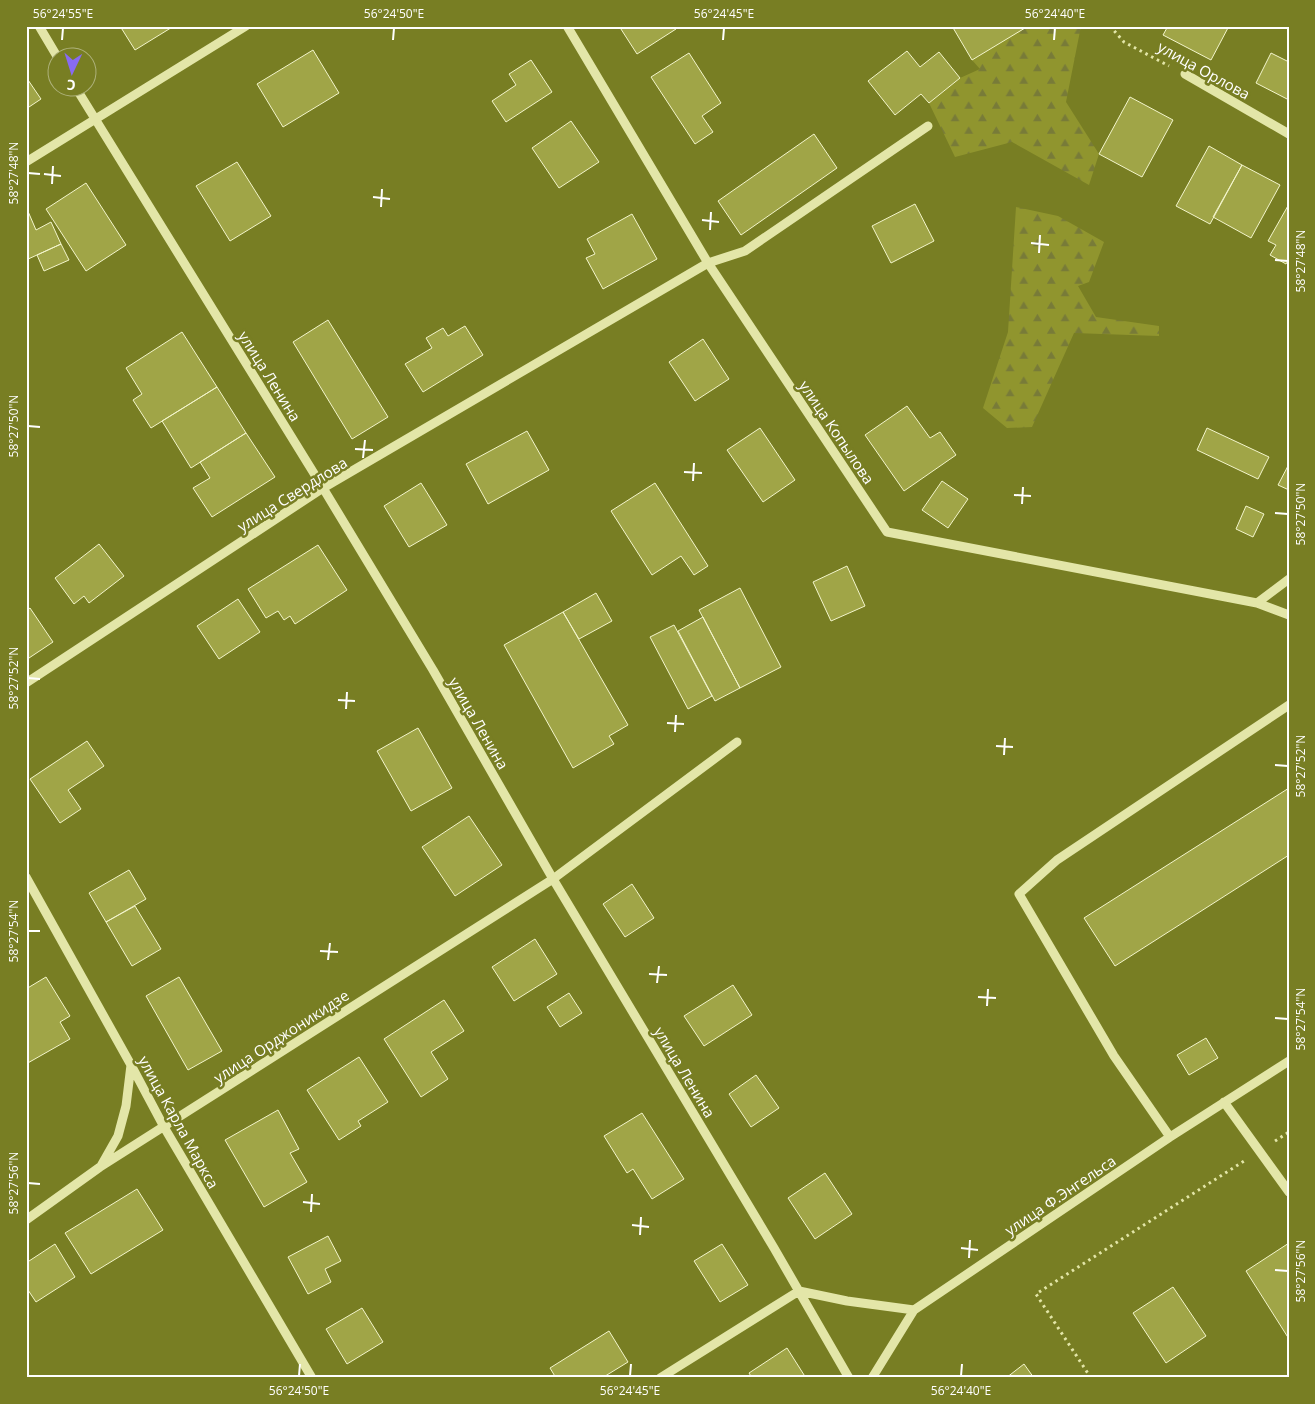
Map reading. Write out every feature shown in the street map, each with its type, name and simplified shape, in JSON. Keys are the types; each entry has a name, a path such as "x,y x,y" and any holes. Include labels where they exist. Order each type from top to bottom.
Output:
{"street":[{"path":"40,26 52,48"},
{"path":"26,162 246,26"},
{"name":"улица Копылова","path":"567,26 708,263 887,532 1257,603 1289,615"},
{"name":"улица Орлова","path":"1185,74 1289,134"},
{"name":"улица Ленина","path":"82,98 433,670 553,879 849,1378"},
{"name":"улица Свердлова","path":"26,683 323,488 708,263 745,251 928,126"},
{"path":"1257,603 1289,579"},
{"path":"1170,1137 1114,1056 1019,894 1058,860 1289,705"},
{"name":"улица Орджоникидзе","path":"26,1220 100,1167 553,879 737,742"},
{"name":"улица Карла Маркса","path":"26,877 164,1127 312,1378"},
{"name":"улица Ф.Энгельса","path":"872,1378 914,1310 1170,1137 1289,1061"},
{"path":"100,1167 118,1136 126,1106 131,1065"},
{"path":"1224,1102 1289,1192"},
{"path":"660,1378 799,1291 847,1301 914,1310"}],"path":[{"name":"улица Орлова","path":"1110,26 1124,42 1185,74"},
{"path":"1091,1378 1036,1294 1289,1132"}],"green space":[{"path":"1026,26 1081,26 1066,102 1099,154 1089,185 1012,142 955,157 929,103 960,78 980,69 972,60"},
{"path":"1016,207 1058,216 1104,242 1089,282 1078,286 1096,317 1159,326 1159,336 1074,333 1032,427 1007,428 983,408 1008,332"}],"building":[{"path":"120,26 174,26 135,50"},
{"path":"619,26 674,26 676,29 637,54"},
{"path":"952,26 1024,26 1025,28 972,60"},
{"path":"1168,26 1229,26 1211,60 1163,35"},
{"path":"313,50 339,93 283,127 257,84"},
{"path":"907,51 920,67 939,52 960,78 929,103 921,94 895,115 868,81"},
{"path":"689,53 721,103 702,116 713,132 695,144 651,77"},
{"path":"1271,53 1289,62 1289,100 1256,83"},
{"path":"531,60 552,92 506,122 492,101 516,85 509,74"},
{"path":"26,77 41,99 26,109"},
{"path":"1130,97 1173,120 1142,177 1099,154"},
{"path":"571,121 599,162 559,188 532,148"},
{"path":"814,134 837,168 741,235 718,201"},
{"path":"1209,146 1242,165 1210,224 1176,206"},
{"path":"237,162 271,216 230,241 196,186"},
{"path":"1242,165 1280,185 1251,238 1213,217"},
{"path":"86,183 126,245 86,271 46,209"},
{"path":"915,204 934,241 891,263 872,226"},
{"path":"1289,204 1289,259 1286,264 1270,255 1276,245 1268,241"},
{"path":"27,209 36,230 51,222 61,244 26,260"},
{"path":"632,214 657,259 603,289 586,258 595,254 587,239"},
{"path":"61,244 69,260 44,271 37,255"},
{"path":"328,320 388,417 352,439 293,342"},
{"path":"465,326 483,355 423,392 405,364 432,348 426,338 443,328 448,336"},
{"path":"182,332 217,387 151,428 133,400 142,394 126,368"},
{"path":"703,339 729,379 695,401 669,362"},
{"path":"217,387 246,433 191,468 162,421"},
{"path":"907,406 930,438 940,432 956,455 904,491 865,435"},
{"path":"760,428 795,480 763,502 727,450"},
{"path":"1207,428 1269,457 1258,479 1197,450"},
{"path":"527,431 549,470 488,504 466,464"},
{"path":"246,433 275,477 212,517 193,488 210,478 200,462"},
{"path":"1289,464 1289,490 1278,485"},
{"path":"942,481 968,499 948,528 922,510"},
{"path":"421,483 447,525 409,547 384,506"},
{"path":"655,483 708,566 694,575 681,556 652,575 611,511"},
{"path":"1246,506 1264,514 1253,537 1236,529"},
{"path":"99,544 124,576 89,603 84,596 74,604 55,578"},
{"path":"318,545 347,590 295,624 290,616 284,620 278,611 266,618 248,589"},
{"path":"847,566 865,606 831,621 813,582"},
{"path":"740,588 781,667 740,688 699,610"},
{"path":"596,593 612,621 579,639 563,612"},
{"path":"238,599 260,632 219,659 197,626"},
{"path":"30,608 53,642 26,660 26,611"},
{"path":"563,612 628,725 609,736 614,744 573,768 504,645"},
{"path":"703,617 740,688 715,701 678,631"},
{"path":"674,625 712,696 688,709 650,637"},
{"path":"418,728 452,788 411,811 377,751"},
{"path":"87,741 104,766 68,790 81,809 60,823 30,779"},
{"path":"1289,788 1289,855 1115,966 1084,918"},
{"path":"469,816 502,865 455,896 422,847"},
{"path":"129,870 146,899 106,922 89,893"},
{"path":"632,884 654,918 625,937 603,904"},
{"path":"135,906 161,949 132,966 106,922"},
{"path":"535,939 557,974 514,1001 492,967"},
{"path":"46,977 70,1016 60,1022 70,1039 26,1064 26,989"},
{"path":"179,977 222,1051 188,1070 146,996"},
{"path":"733,985 752,1015 704,1046 684,1016"},
{"path":"569,993 582,1013 560,1027 547,1007"},
{"path":"444,1000 464,1031 431,1052 448,1079 421,1097 384,1039"},
{"path":"1206,1038 1218,1058 1189,1075 1177,1055"},
{"path":"359,1057 388,1102 358,1121 361,1126 339,1140 307,1090"},
{"path":"756,1075 779,1108 751,1127 729,1094"},
{"path":"278,1110 299,1149 290,1153 307,1182 264,1207 225,1140"},
{"path":"642,1113 684,1179 652,1199 633,1169 627,1173 604,1136"},
{"path":"825,1173 852,1214 815,1239 788,1198"},
{"path":"137,1189 163,1230 91,1274 65,1233"},
{"path":"328,1236 341,1261 325,1269 331,1282 308,1294 288,1257"},
{"path":"1289,1243 1289,1339 1246,1271"},
{"path":"55,1244 75,1277 36,1302 26,1287 26,1263"},
{"path":"722,1244 748,1285 720,1302 694,1261"},
{"path":"1173,1287 1206,1336 1166,1363 1133,1313"},
{"path":"362,1308 383,1342 347,1364 326,1329"},
{"path":"609,1331 628,1362 602,1378 556,1378 550,1368"},
{"path":"787,1348 806,1378 752,1378 749,1373"},
{"path":"1024,1364 1034,1378 1006,1378"}]}
